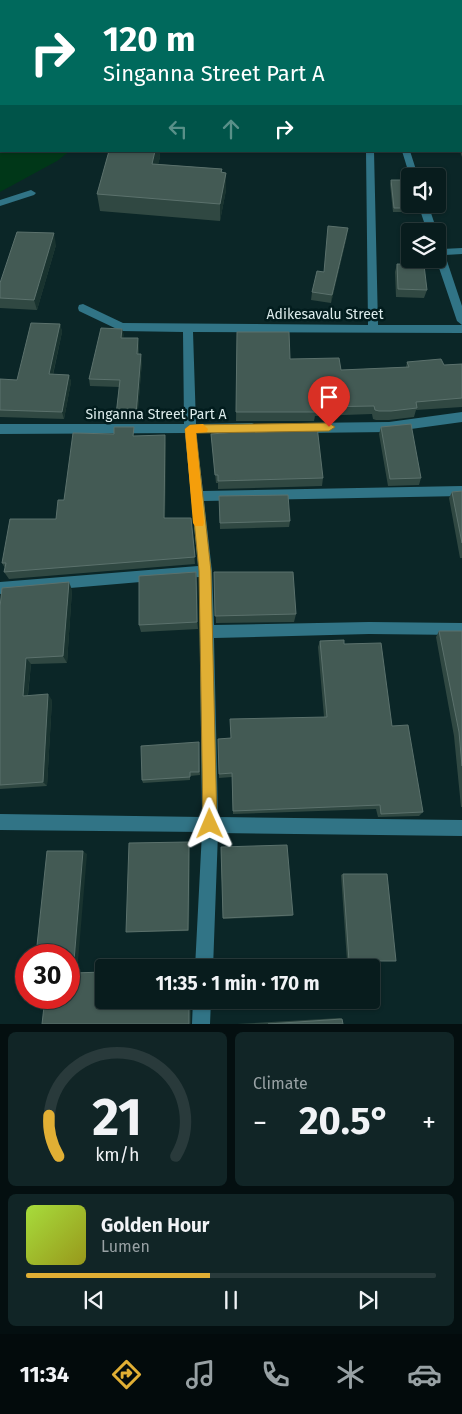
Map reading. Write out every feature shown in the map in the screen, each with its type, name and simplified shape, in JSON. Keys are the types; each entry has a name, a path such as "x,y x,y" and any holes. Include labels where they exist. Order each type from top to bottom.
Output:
{"street":[{"path":"370,152 373,330"},
{"path":"406,152 411,168"},
{"path":"0,202 31,193"},
{"path":"446,251 462,251"},
{"path":"444,268 462,320"},
{"name":"Adikesavalu Street","path":"82,308 121,327 462,330"},
{"path":"188,328 190,429 205,571 207,632 210,824 204,959"},
{"path":"290,428 389,427 462,417"},
{"name":"Singanna Street Part A","path":"0,429 260,428"},
{"path":"196,496 462,491"},
{"path":"0,588 205,571"},
{"path":"207,632 369,628 462,629"},
{"path":"0,822 462,828"},
{"path":"201,1024 202,1009"}],"green space":[{"path":"0,152 69,152 57,161 0,192"}],"building":[{"path":"109,152 155,152 152,164 222,169 221,172 226,173 220,204 97,194"},
{"path":"391,180 401,180 401,208 394,208"},
{"path":"328,226 348,228 332,295 312,292 317,271 324,272"},
{"path":"17,232 54,233 34,300 0,298 0,283"},
{"path":"397,264 401,264 401,268 424,268 427,290 398,289"},
{"path":"31,323 60,324 49,374 69,375 62,412 0,410 0,379 17,380"},
{"path":"101,328 122,329 121,338 138,338 137,354 141,354 136,415 116,415 120,380 89,379"},
{"path":"237,332 289,332 290,359 339,358 341,370 409,367 407,362 441,359 444,365 462,364 462,398 416,402 417,408 391,411 375,410 374,406 315,407 316,412 236,412"},
{"path":"411,424 421,478 390,479 381,427"},
{"path":"236,426 317,426 323,478 218,481 218,475 215,475 211,434 236,432"},
{"path":"114,427 134,427 133,436 165,435 164,518 191,518 195,557 4,572 6,563 2,563 10,519 56,519 58,500 64,500 73,433 114,434"},
{"path":"462,491 462,543 452,492"},
{"path":"288,495 290,521 220,523 219,496"},
{"path":"196,572 197,622 139,625 139,576"},
{"path":"214,572 293,572 296,614 215,616"},
{"path":"69,582 63,656 26,658 23,696 48,694 43,782 0,785 0,607 2,588"},
{"path":"439,631 462,631 462,766 459,732"},
{"path":"344,640 344,644 381,643 392,726 408,725 423,812 381,814 380,805 233,811 232,773 219,774 218,739 231,738 230,719 327,717 320,641"},
{"path":"199,742 199,772 190,772 190,777 142,780 141,746"},
{"path":"189,842 188,930 126,932 129,843"},
{"path":"287,845 293,915 223,918 221,847"},
{"path":"47,851 83,851 75,944 37,944"},
{"path":"343,874 387,874 396,961 349,959"},
{"path":"95,972 95,1009 189,1009 189,1024 42,1024 44,1009 80,1009 80,973"},
{"path":"342,1019 343,1024 268,1024"}],"slow traffic":[{"path":"199,523 190,429 203,429"}],"route":[{"path":"210,824 205,571 190,429 329,427"}]}
